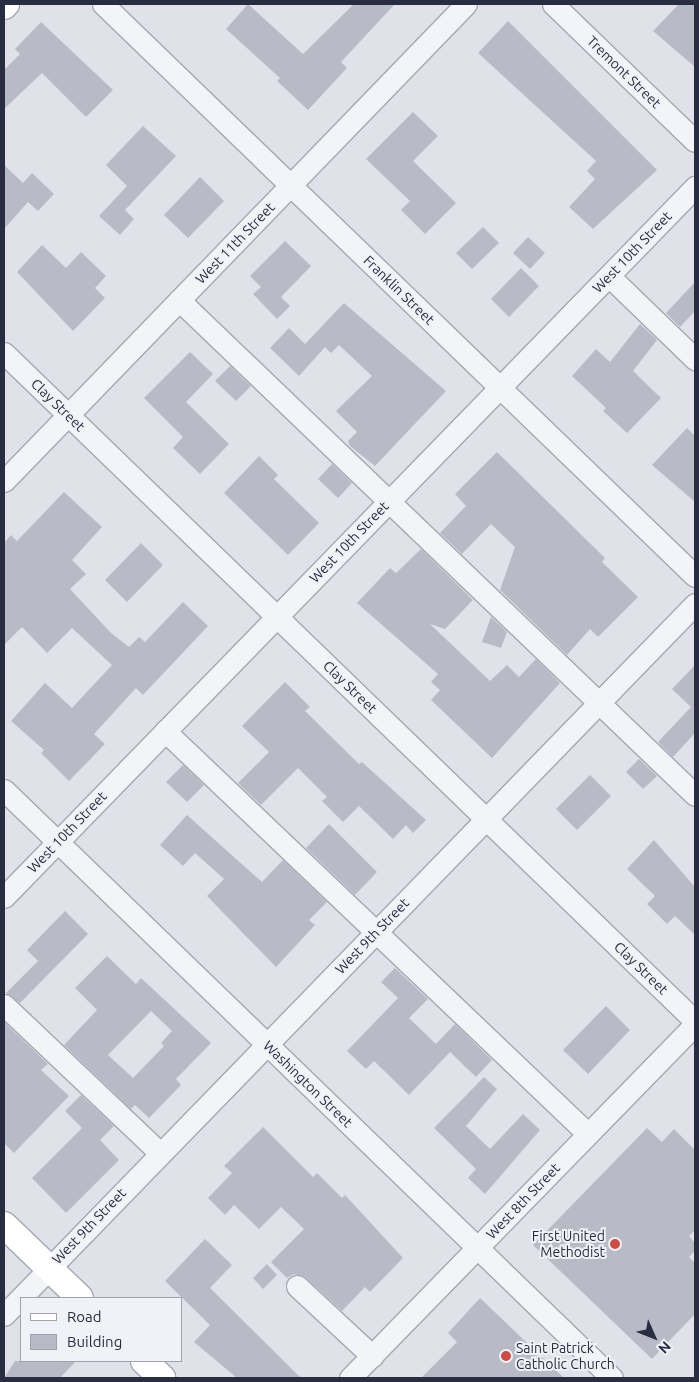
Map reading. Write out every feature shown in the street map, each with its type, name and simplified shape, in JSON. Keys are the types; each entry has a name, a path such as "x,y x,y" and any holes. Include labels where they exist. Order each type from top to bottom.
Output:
{"main road":[{"path":"4,1225 79,1297"}],"street":[{"name":"Franklin Street","path":"103,4 695,576"},
{"name":"West 11th Street","path":"4,481 466,4"},
{"name":"Tremont Street","path":"553,4 695,141"},
{"name":"West 10th Street","path":"4,897 695,187"},
{"path":"608,276 695,359"},
{"path":"179,300 387,503 600,702 695,795"},
{"name":"Clay Street","path":"4,353 695,1023"},
{"name":"West 9th Street","path":"21,1297 695,604"},
{"path":"165,731 588,1134"},
{"name":"Washington Street","path":"4,790 612,1378"},
{"path":"4,1005 160,1153"},
{"name":"West 8th Street","path":"350,1378 695,1023"},
{"path":"297,1286 372,1356"},
{"name":"West 9th Street","path":"4,1315 20,1298"}],"building":[{"path":"248,4 303,54 354,4 395,4 341,62 347,68 308,110 277,81 280,78 226,29"},
{"path":"679,4 695,4 695,67 653,31"},
{"path":"508,21 657,170 593,229 569,207 595,179 587,171 596,161 478,53"},
{"path":"41,22 113,90 86,117 42,73 4,109 4,70 20,54 15,49"},
{"path":"413,112 438,136 413,161 456,203 425,234 401,210 410,201 366,159"},
{"path":"143,126 176,156 125,210 134,219 120,235 99,216 127,186 106,165"},
{"path":"4,165 23,183 32,173 54,194 38,211 28,202 4,229"},
{"path":"200,177 224,201 188,238 164,215"},
{"path":"483,227 499,243 472,269 456,253"},
{"path":"528,237 545,253 530,269 513,253"},
{"path":"285,241 311,266 281,297 290,306 277,319 253,294 261,287 250,276"},
{"path":"42,245 66,268 81,252 106,276 95,288 105,298 73,331 17,272"},
{"path":"521,268 539,286 509,317 491,299"},
{"path":"695,282 695,311 680,327 666,313"},
{"path":"344,303 446,391 375,466 350,446 348,441 357,432 336,411 372,376 339,345 331,353 325,347 299,376 270,348 289,328 305,344"},
{"path":"640,324 657,340 633,371 661,398 627,433 603,411 606,408 572,376 596,349 610,362"},
{"path":"190,352 213,374 186,402 229,444 200,474 173,448 183,437 144,398"},
{"path":"230,366 251,386 236,401 215,381"},
{"path":"687,428 695,436 695,502 652,465"},
{"path":"497,452 605,558 602,562 638,597 598,637 590,629 567,655 500,590 515,547 491,524 462,554 440,533 466,506 455,494"},
{"path":"259,456 278,475 274,479 319,523 288,555 224,493"},
{"path":"332,464 352,483 338,498 318,479"},
{"path":"64,492 102,527 72,560 86,574 70,589 111,633 129,647 139,637 145,642 183,602 208,626 143,695 136,688 94,734 105,744 69,781 41,753 44,750 11,721 45,683 72,708 112,665 72,628 47,653 22,627 4,645 4,543 11,535 17,541"},
{"path":"141,543 163,565 127,602 105,580"},
{"path":"421,549 473,600 445,629 430,624 490,681 507,665 519,677 536,659 560,683 492,758 431,700 440,690 431,682 438,674 357,603 390,568 396,573"},
{"path":"491,617 507,632 501,648 482,642"},
{"path":"695,665 695,733 673,757 658,742 691,707 672,689"},
{"path":"285,682 310,707 305,711 359,764 362,762 426,820 413,833 406,825 393,839 359,806 343,822 322,801 327,797 298,768 261,805 238,783 269,752 242,726"},
{"path":"639,759 657,776 643,789 626,772"},
{"path":"183,765 204,785 187,802 166,782"},
{"path":"590,775 611,796 577,830 556,809"},
{"path":"187,815 262,882 283,860 327,902 309,920 315,925 276,967 207,896 224,879 195,853 183,866 160,845"},
{"path":"329,824 377,872 355,895 306,848"},
{"path":"654,840 695,887 695,935 675,916 667,924 647,904 655,896 627,869"},
{"path":"65,911 88,934 20,1003 6,993 38,961 27,950"},
{"path":"107,956 136,984 141,978 211,1043 176,1079 181,1085 149,1118 135,1105 131,1109 64,1045 97,1010 75,988","holes":["151,1011 172,1031 161,1043 164,1046 133,1078 108,1055"]},
{"path":"395,968 428,999 409,1018 436,1044 455,1024 492,1060 476,1077 450,1052 409,1095 374,1061 366,1069 347,1051 398,998 381,982"},
{"path":"606,1006 630,1030 588,1074 563,1050"},
{"path":"4,1022 48,1064 41,1070 69,1096 14,1153 4,1143"},
{"path":"484,1077 497,1089 466,1126 490,1149 523,1114 540,1130 485,1194 468,1178 476,1169 434,1128"},
{"path":"81,1095 114,1126 100,1140 119,1160 66,1213 32,1178 82,1128 65,1111"},
{"path":"263,1127 313,1177 317,1173 342,1198 345,1195 403,1258 370,1292 365,1287 342,1311 305,1277 294,1274 287,1278 271,1262 304,1229 281,1207 259,1229 234,1205 225,1215 208,1198 232,1173 224,1166"},
{"name":"First United Methodist","path":"647,1128 662,1142 674,1129 695,1150 695,1230 689,1236 695,1243 695,1251 689,1257 695,1263 695,1314 652,1359 533,1245"},
{"path":"205,1239 232,1265 210,1288 301,1378 237,1378 194,1342 210,1325 165,1281"},
{"path":"267,1264 277,1275 263,1289 253,1278"},
{"name":"Saint Patrick Catholic Church","path":"480,1298 564,1378 421,1378 457,1342 448,1333"},
{"path":"15,1361 75,1362 60,1378 4,1378"}],"place":[{"name":"First United Methodist","path":"615,1244"},
{"name":"Saint Patrick Catholic Church","path":"506,1356"}]}
